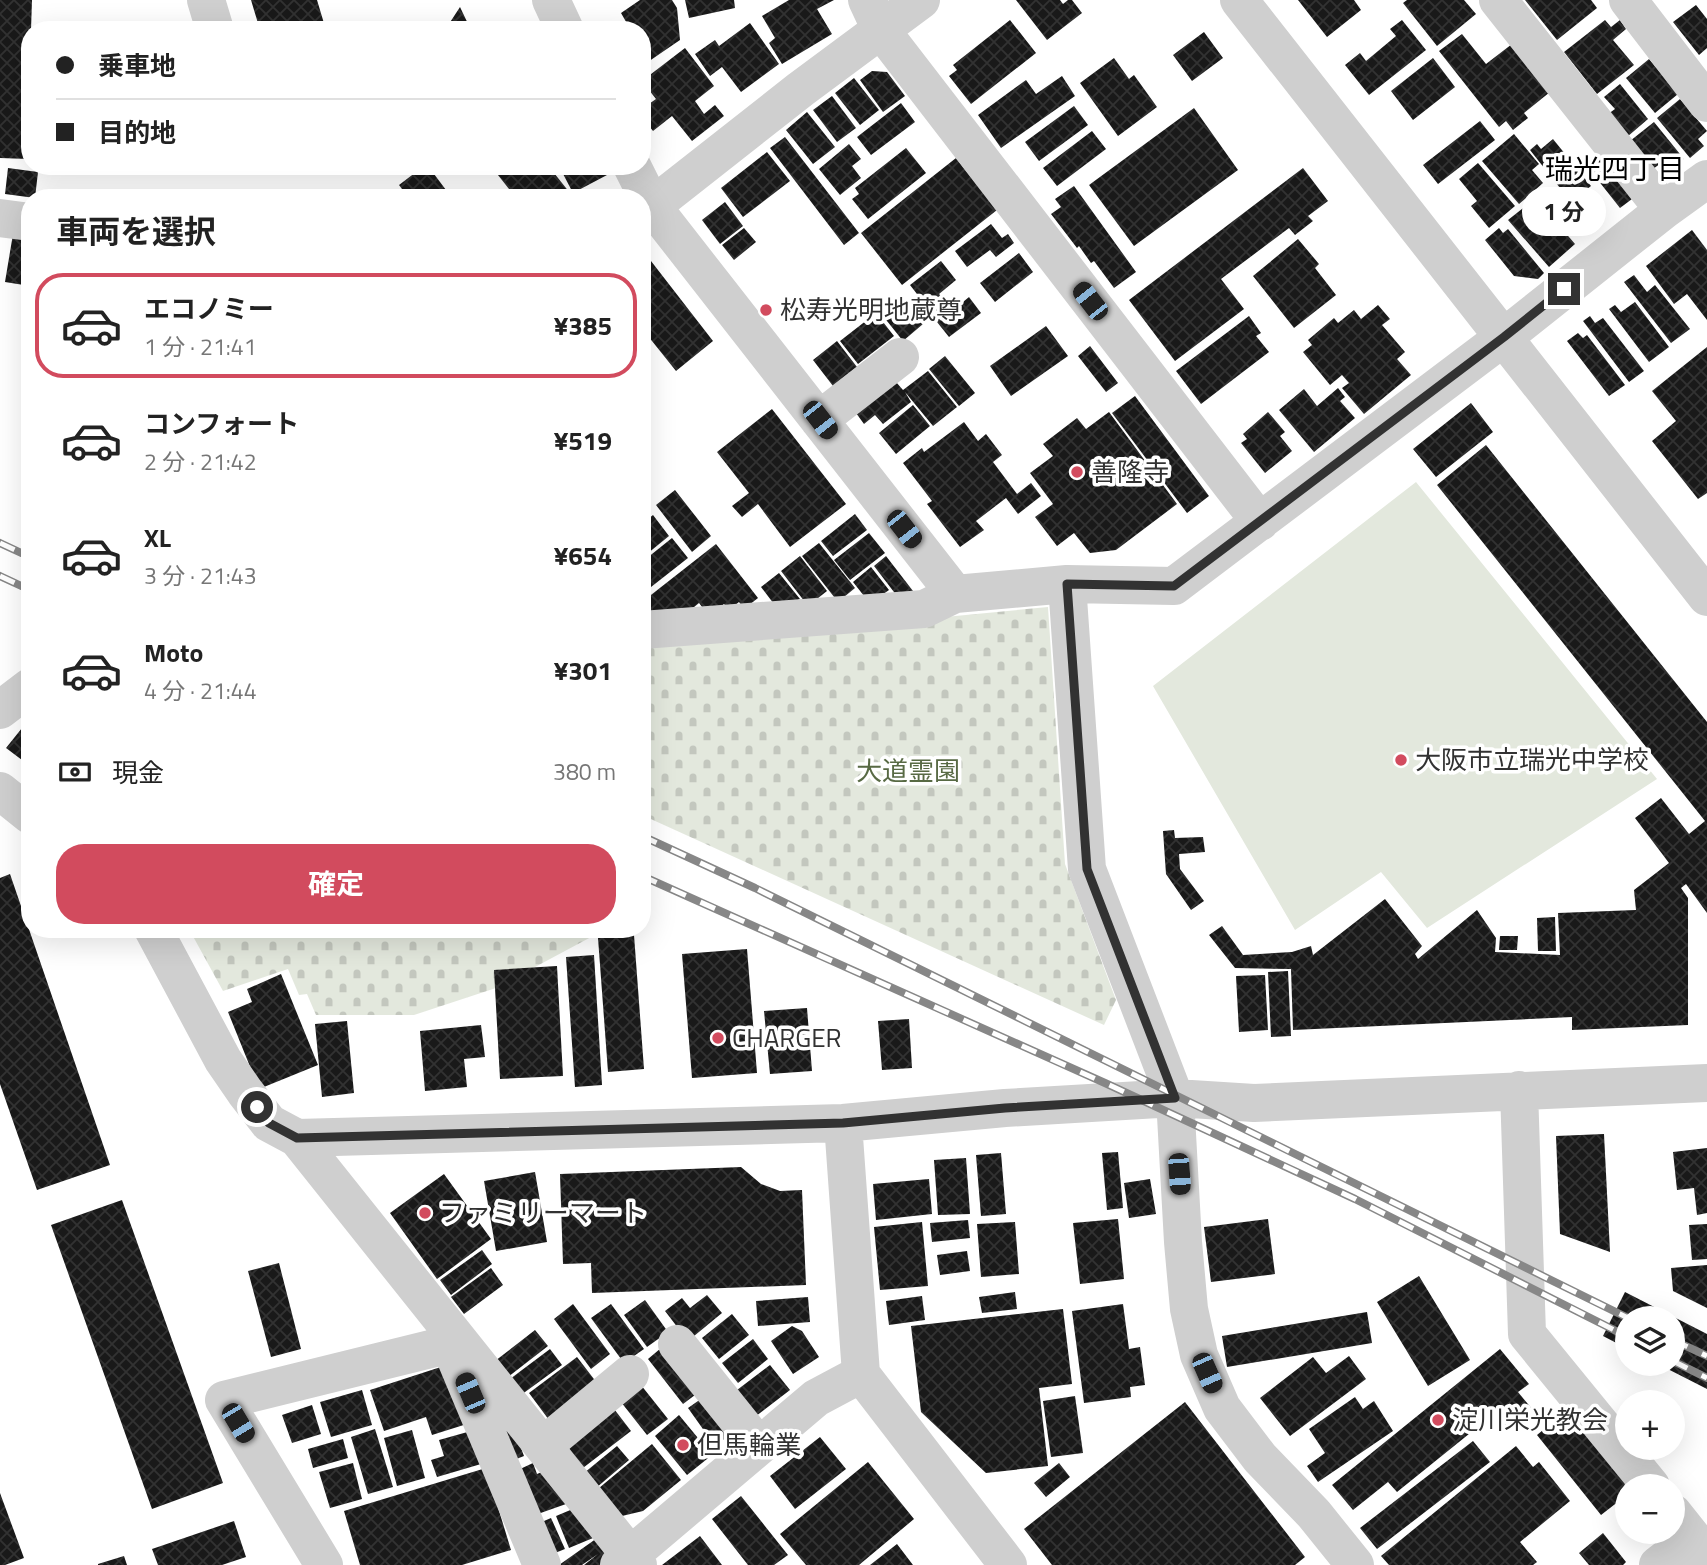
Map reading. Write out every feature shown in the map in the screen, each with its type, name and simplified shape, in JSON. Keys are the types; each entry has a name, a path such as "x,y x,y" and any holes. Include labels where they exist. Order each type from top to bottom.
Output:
{"street":[{"path":"206,0 212,21"},
{"path":"551,0 561,21"},
{"path":"651,207 802,89 874,15 921,0"},
{"path":"1239,0 1705,590"},
{"path":"1498,0 1664,210"},
{"path":"1645,6 1707,103"},
{"path":"874,15 1260,522"},
{"path":"651,629 924,609 955,594 1067,584 1174,586 1504,337 1707,179"},
{"path":"651,215 820,420 955,594"},
{"path":"0,218 21,221"},
{"path":"820,420 900,357"},
{"path":"1067,584 1087,869 1175,1098 1189,1309 1199,1355 1222,1408 1260,1458 1314,1514 1356,1565"},
{"path":"0,710 21,694"},
{"path":"0,791 21,808"},
{"path":"158,938 223,1060 269,1123 297,1138 454,1343 543,1446 629,1562 816,1398 861,1374"},
{"path":"297,1138 843,1123 1005,1108 1175,1098 1254,1103 1707,1083"},
{"path":"1520,1090 1527,1334 1641,1474"},
{"path":"843,1123 861,1374 1008,1565"},
{"path":"324,1565 224,1399 454,1343"},
{"path":"454,1343 542,1565"},
{"path":"677,1344 759,1446"},
{"path":"543,1446 630,1374"},
{"path":"1658,1565 1691,1536"}],"green space":[{"path":"1416,482 1657,779 1427,928 1381,872 1295,930 1153,686"},
{"name":"大道霊園","path":"1048,607 1065,864 1116,1000 1104,1025 651,819 651,645"},
{"path":"194,938 589,938 496,988 414,1015 316,1015 307,994 299,995 288,969 223,991"}],"building":[{"path":"0,0 32,0 31,21 21,21 21,159 0,158"},
{"path":"251,0 317,0 323,21 257,21"},
{"path":"640,0 672,0 677,8 680,40 651,60 651,21 626,21 621,13"},
{"path":"685,0 734,0 735,8 689,18"},
{"path":"789,0 834,0 817,9 832,34 782,64 769,43 775,38 762,16"},
{"path":"1016,0 1060,0 1063,4 1072,0 1082,13 1047,40"},
{"path":"1298,0 1354,0 1361,10 1327,37"},
{"path":"1407,0 1464,0 1476,14 1437,46 1403,3"},
{"path":"1525,0 1591,0 1597,8 1557,40"},
{"path":"1696,5 1707,19 1707,48 1699,55 1673,22"},
{"path":"460,7 467,21 451,21"},
{"path":"1010,20 1036,53 971,104 949,76 957,70 953,65"},
{"path":"1402,20 1426,50 1369,95 1345,65 1360,53 1366,61 1396,36 1390,29"},
{"path":"1605,20 1611,27 1620,20 1626,29 1613,40 1634,65 1597,94 1564,52"},
{"path":"750,23 779,64 741,92 722,67 710,76 695,54 715,40 719,46"},
{"path":"1204,32 1223,58 1192,81 1173,55"},
{"path":"1462,34 1486,64 1512,44 1550,92 1524,113 1528,118 1513,130 1506,121 1499,127 1439,51"},
{"path":"685,48 714,86 695,101 704,114 715,105 724,116 692,141 672,116 653,131 651,103 656,99 651,93 651,74"},
{"path":"1114,58 1129,79 1134,75 1157,107 1118,136 1080,83"},
{"path":"1433,58 1455,87 1413,120 1391,91"},
{"path":"1649,59 1678,94 1655,113 1626,78"},
{"path":"872,71 887,72 905,96 883,112 860,80"},
{"path":"1062,76 1075,96 1001,148 978,115 1026,80 1036,94"},
{"path":"854,78 879,110 860,125 835,93"},
{"path":"1620,84 1648,119 1627,137 1608,114 1615,109 1604,97"},
{"path":"832,96 856,128 837,142 813,110"},
{"path":"1680,99 1707,131 1698,139 1704,146 1690,158 1657,118"},
{"path":"901,103 915,122 871,155 857,137"},
{"path":"1074,106 1088,125 1039,161 1025,142"},
{"path":"1194,108 1238,170 1134,246 1089,185"},
{"path":"807,112 835,147 813,164 786,130"},
{"path":"1480,121 1495,140 1438,184 1423,165"},
{"path":"1654,122 1684,159 1668,172 1661,163 1653,169 1630,141"},
{"path":"1092,131 1106,149 1057,186 1043,168"},
{"path":"1514,134 1539,164 1532,170 1543,183 1519,204 1482,161"},
{"path":"785,137 859,233 844,245 770,148"},
{"path":"1553,139 1591,186 1571,202 1530,150 1537,144 1541,149"},
{"path":"849,144 861,159 852,166 861,178 840,195 819,169"},
{"path":"906,148 926,173 868,219 852,199 859,194 855,188"},
{"path":"767,152 790,181 743,217 721,188"},
{"path":"1601,152 1636,196 1620,208 1586,165"},
{"path":"956,158 997,210 902,285 861,233"},
{"path":"1478,163 1515,206 1489,228 1471,206 1477,201 1459,179"},
{"path":"8,168 21,170 21,175 38,175 36,189 21,189 21,196 5,194"},
{"path":"1303,168 1328,201 1308,216 1313,221 1295,235 1289,228 1221,279 1244,309 1175,361 1129,300"},
{"path":"412,175 435,175 445,189 402,189 399,185"},
{"path":"498,175 556,175 567,189 509,189"},
{"path":"564,175 607,175 581,189 571,189"},
{"path":"1074,186 1136,272 1114,288 1094,261 1091,263 1079,246 1077,248 1051,214 1061,207 1055,199"},
{"path":"1532,201 1536,206 1539,202 1575,244 1549,267 1508,220"},
{"path":"725,202 743,226 720,244 702,220"},
{"path":"991,224 1002,238 1008,234 1014,243 996,257 990,250 967,267 955,251"},
{"path":"744,228 756,242 734,260 722,245"},
{"path":"1499,228 1503,233 1508,229 1544,273 1538,279 1514,276 1485,240"},
{"path":"1692,230 1707,250 1707,320 1687,294 1674,304 1646,266"},
{"path":"13,234 21,235 21,285 5,282"},
{"path":"1298,239 1319,264 1315,268 1336,295 1294,328 1253,276"},
{"path":"1019,253 1033,272 995,302 980,283"},
{"path":"651,261 713,341 676,371 651,340"},
{"path":"941,261 956,280 927,307 910,285"},
{"path":"1634,275 1647,292 1655,285 1690,329 1671,343 1624,282"},
{"path":"900,294 923,324 903,341 879,311"},
{"path":"959,297 963,302 969,297 981,313 949,337 929,312 941,302 945,308"},
{"path":"1635,302 1669,347 1649,362 1609,309 1615,305 1621,312"},
{"path":"1378,305 1390,319 1382,325 1405,352 1397,359 1411,375 1364,414 1342,388 1349,383 1342,375 1330,385 1303,352 1312,345 1308,340 1334,318 1338,323 1354,310 1361,319"},
{"path":"876,313 894,336 858,364 840,341"},
{"path":"1249,316 1261,333 1256,336 1269,352 1201,404 1176,371"},
{"path":"1590,316 1595,323 1603,318 1644,371 1629,382 1583,321"},
{"path":"1046,326 1068,356 1011,396 990,366"},
{"path":"1578,333 1583,338 1587,335 1625,385 1609,396 1567,341"},
{"path":"837,341 857,367 833,386 813,360"},
{"path":"1090,346 1118,383 1106,392 1078,356"},
{"path":"1707,347 1707,493 1698,499 1652,441 1676,421 1652,391"},
{"path":"945,356 975,393 959,406 929,369"},
{"path":"928,371 957,407 933,426 905,392 911,402 883,424 875,415 864,424 856,413 896,382 903,390"},
{"path":"1338,388 1345,397 1340,401 1355,418 1314,452 1279,410 1304,389 1317,406"},
{"path":"1135,396 1209,496 1187,513 1112,413"},
{"path":"1471,403 1493,432 1436,477 1413,449"},
{"path":"913,405 930,426 896,454 879,433"},
{"path":"772,409 846,504 790,547 758,504 742,517 732,506 749,493 717,452"},
{"path":"1109,412 1177,504 1116,550 1090,553 1074,533 1057,546 1035,517 1053,504 1030,473 1053,456 1043,444 1077,418 1086,429"},
{"path":"1268,412 1285,432 1280,436 1292,451 1265,473 1241,443 1247,439 1243,434"},
{"path":"964,422 978,441 986,434 1002,455 993,462 1017,494 1031,483 1041,496 1018,514 1006,498 976,521 984,530 960,547 927,504 932,501 903,463 922,448 924,452"},
{"path":"1486,445 1707,722 1707,913 1686,884 1681,888 1688,898 1688,1025 1572,1030 1572,1017 1293,1030 1291,969 1235,968 1209,935 1222,926 1243,955 1292,952 1311,946 1313,955 1385,899 1422,946 1415,954 1418,959 1477,910 1496,938 1495,952 1560,955 1558,913 1636,910 1634,890 1669,863 1635,818 1661,798 1689,834 1705,821 1437,485"},
{"path":"675,490 711,536 692,552 656,505"},
{"path":"855,514 867,530 833,556 821,541"},
{"path":"653,515 669,536 651,551"},
{"path":"869,533 885,553 850,580 834,560"},
{"path":"672,538 688,558 651,587 651,555"},
{"path":"819,543 855,588 838,602 802,556"},
{"path":"716,544 758,598 744,609 739,602 729,610 724,604 709,616 699,603 682,617 654,620 651,616 651,595"},
{"path":"800,556 827,591 808,606 781,571"},
{"path":"886,556 913,591 897,596 874,566"},
{"path":"871,567 889,590 868,601 853,582"},
{"path":"779,573 800,599 777,608 761,587"},
{"path":"21,729 21,759 6,748"},
{"path":"1174,830 1175,838 1203,837 1205,852 1179,854 1180,869 1204,901 1191,910 1166,874 1163,831"},
{"path":"10,874 21,906 21,938 32,938 110,1165 37,1190 0,1084 0,878"},
{"path":"1555,917 1556,951 1538,951 1537,918"},
{"path":"1500,936 1518,936 1517,950 1499,950"},
{"path":"598,938 634,938 644,1069 608,1072"},
{"path":"747,949 757,1073 692,1078 682,954"},
{"path":"594,955 602,1085 575,1087 566,957"},
{"path":"557,966 563,1076 500,1079 494,970"},
{"path":"1288,971 1291,1036 1271,1037 1268,972"},
{"path":"281,974 318,1065 259,1089 228,1012 252,1002 247,989"},
{"path":"1265,975 1268,1030 1239,1032 1236,976"},
{"path":"807,1008 812,1071 770,1074 764,1011"},
{"path":"909,1019 912,1068 882,1070 878,1021"},
{"path":"347,1021 354,1093 322,1097 315,1024"},
{"path":"481,1025 485,1057 464,1059 467,1087 425,1091 420,1031"},
{"path":"1604,1134 1610,1252 1560,1234 1556,1136"},
{"path":"1707,1148 1707,1213 1697,1215 1694,1188 1677,1190 1673,1152"},
{"path":"1118,1152 1123,1208 1107,1210 1102,1153"},
{"path":"1001,1153 1006,1214 981,1216 976,1155"},
{"path":"966,1158 970,1214 938,1215 934,1160"},
{"path":"741,1167 761,1184 780,1191 802,1190 806,1285 592,1293 591,1263 563,1264 560,1174"},
{"path":"535,1172 547,1242 496,1251 484,1181"},
{"path":"444,1174 491,1239 437,1279 390,1213"},
{"path":"929,1179 932,1214 876,1220 873,1184"},
{"path":"1150,1179 1156,1214 1129,1218 1124,1183"},
{"path":"122,1200 223,1483 152,1509 51,1225"},
{"path":"1118,1219 1124,1279 1080,1284 1073,1223"},
{"path":"1268,1219 1275,1274 1211,1282 1204,1227"},
{"path":"968,1220 970,1238 932,1242 930,1223"},
{"path":"922,1222 928,1286 880,1290 874,1227"},
{"path":"1015,1222 1019,1274 981,1277 977,1224"},
{"path":"1707,1224 1707,1259 1692,1260 1689,1225"},
{"path":"482,1250 492,1264 451,1295 440,1280"},
{"path":"967,1251 970,1271 940,1275 937,1255"},
{"path":"279,1263 301,1349 271,1357 248,1271"},
{"path":"1707,1265 1707,1308 1673,1291 1671,1268"},
{"path":"491,1268 503,1285 464,1314 451,1297"},
{"path":"1419,1276 1470,1360 1428,1386 1377,1302"},
{"path":"1015,1292 1017,1309 982,1313 979,1297"},
{"path":"1625,1292 1652,1306 1618,1306"},
{"path":"707,1295 722,1313 688,1341 665,1311 682,1298 690,1308"},
{"path":"922,1296 925,1320 889,1325 886,1301"},
{"path":"808,1297 810,1322 758,1326 756,1301"},
{"path":"645,1300 668,1332 647,1347 624,1315"},
{"path":"573,1304 610,1354 591,1369 554,1319"},
{"path":"611,1304 644,1349 624,1363 591,1318"},
{"path":"1123,1304 1129,1349 1140,1347 1145,1385 1130,1387 1131,1397 1084,1403 1072,1311"},
{"path":"1063,1309 1072,1384 1039,1388 1048,1466 986,1473 921,1412 911,1326"},
{"path":"1367,1312 1372,1343 1227,1367 1222,1336"},
{"path":"1615,1312 1615,1342 1603,1336"},
{"path":"732,1314 749,1335 719,1359 702,1338"},
{"path":"1685,1323 1707,1334 1707,1389 1682,1376 1685,1376"},
{"path":"792,1326 802,1331 819,1357 793,1374 771,1341"},
{"path":"535,1330 548,1346 508,1377 495,1361"},
{"path":"753,1339 768,1359 738,1383 722,1363"},
{"path":"667,1343 703,1389 683,1404 648,1359"},
{"path":"550,1349 562,1365 521,1395 510,1379"},
{"path":"1500,1349 1529,1384 1518,1392 1532,1409 1508,1428 1495,1413 1397,1492 1388,1482 1353,1510 1332,1485"},
{"path":"1349,1356 1366,1379 1290,1436 1260,1398 1313,1357 1326,1373"},
{"path":"577,1357 597,1383 549,1420 529,1393"},
{"path":"450,1364 470,1423 432,1435 426,1417 384,1431 370,1390"},
{"path":"770,1365 790,1390 756,1416 737,1390"},
{"path":"637,1380 668,1419 647,1435 617,1397"},
{"path":"362,1390 372,1425 331,1437 320,1402"},
{"path":"708,1394 735,1431 715,1446 688,1408"},
{"path":"1075,1396 1083,1453 1051,1457 1043,1401"},
{"path":"1355,1397 1363,1409 1374,1401 1393,1431 1318,1482 1307,1466 1325,1453 1309,1429"},
{"path":"1185,1402 1305,1557 1295,1565 1052,1565 1024,1529"},
{"path":"312,1405 321,1434 292,1443 282,1415"},
{"path":"611,1405 631,1431 579,1471 568,1456 572,1434"},
{"path":"1566,1411 1618,1474 1615,1474 1615,1504 1601,1515 1537,1435"},
{"path":"679,1415 712,1455 687,1475 655,1436"},
{"path":"510,1419 524,1456 509,1462 494,1425"},
{"path":"375,1429 393,1487 368,1494 351,1437"},
{"path":"412,1430 425,1478 397,1486 384,1438"},
{"path":"471,1431 481,1464 437,1477 431,1460 444,1456 439,1440"},
{"path":"820,1437 846,1469 795,1509 770,1476"},
{"path":"343,1439 348,1458 313,1468 308,1449"},
{"path":"1473,1441 1490,1462 1377,1549 1360,1528"},
{"path":"652,1444 681,1480 643,1511 622,1516 599,1488"},
{"path":"617,1446 629,1460 596,1488 584,1473"},
{"path":"1516,1446 1533,1467 1539,1462 1570,1501 1520,1542 1537,1562 1533,1565 1389,1565 1381,1556"},
{"path":"868,1462 914,1519 859,1565 806,1565 780,1534"},
{"path":"353,1463 362,1499 330,1508 319,1472"},
{"path":"533,1463 537,1474 552,1468 566,1504 535,1515 518,1470"},
{"path":"1059,1463 1070,1477 1046,1497 1034,1483"},
{"path":"486,1468 511,1550 462,1565 360,1565 344,1511"},
{"path":"0,1493 24,1558 5,1565 0,1565"},
{"path":"741,1496 788,1555 774,1565 748,1565 712,1519"},
{"path":"580,1506 593,1538 569,1548 556,1516"},
{"path":"551,1518 565,1549 550,1555 537,1524"},
{"path":"234,1521 246,1557 222,1565 158,1565 152,1549"},
{"path":"1603,1533 1626,1562 1623,1565 1589,1565 1579,1553"},
{"path":"600,1536 609,1565 584,1565 598,1554 582,1565 559,1565"},
{"path":"700,1536 722,1565 662,1565"},
{"path":"897,1544 913,1565 870,1565"},
{"path":"124,1556 127,1565 98,1565 98,1564"}],"railway":[{"path":"0,543 21,553"},
{"path":"0,576 21,586"},
{"path":"651,840 755,888 1615,1312"},
{"path":"651,880 1105,1083 1355,1199 1615,1330"},
{"path":"1685,1346 1707,1356"},
{"path":"1685,1367 1707,1378"}],"place":[{"name":"松寿光明地蔵尊","path":"766,310"},
{"name":"善隆寺","path":"1077,472"},
{"name":"大阪市立瑞光中学校","path":"1401,760"},
{"name":"CHARGER","path":"718,1038"},
{"name":"ファミリーマート","path":"425,1213"},
{"name":"淀川栄光教会","path":"1438,1420"},
{"name":"但馬輪業","path":"683,1445"}],"district":[{"name":"瑞光四丁目","path":"1615,169"}],"route":[{"path":"257,1107 269,1123 297,1138 843,1123 1005,1108 1175,1098 1087,869 1067,584 1174,586 1564,289"}]}
